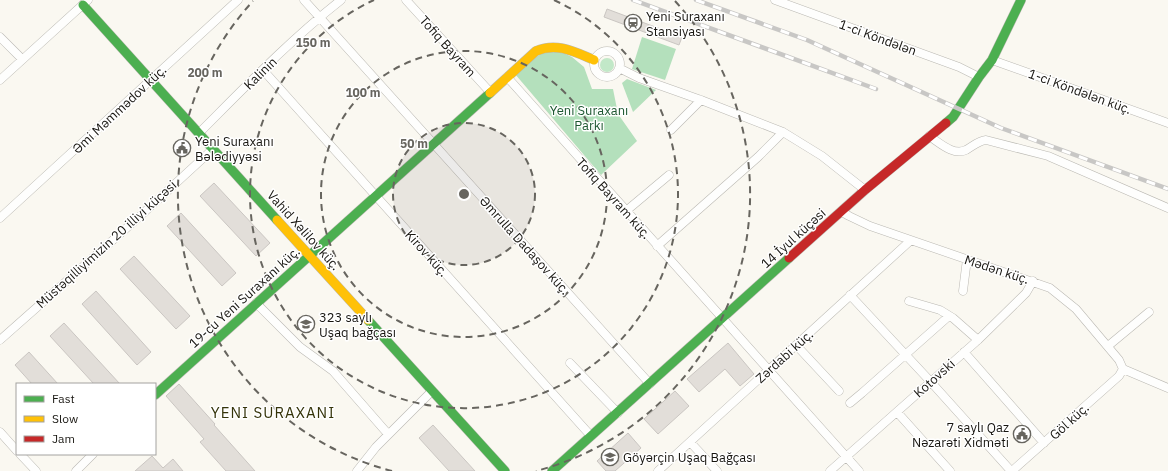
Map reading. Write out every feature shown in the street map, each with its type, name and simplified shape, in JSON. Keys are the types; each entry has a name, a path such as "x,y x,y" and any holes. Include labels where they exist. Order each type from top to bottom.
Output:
{"street":[{"name":"Əmi Məmmədov küç.","path":"0,218 238,0"},
{"name":"Əmrulla Dadaşov küç.","path":"304,0 650,384"},
{"name":"Kalinin","path":"199,133 263,70 320,17 341,0"},
{"name":"Tofiq Bayram","path":"406,0 490,92"},
{"name":"1-ci Köndələn","path":"775,0 959,68 979,77"},
{"name":"14 İyul küçəsi","path":"552,471 865,190 956,115 979,77 992,60 1021,0"},
{"name":"Vahid Xəlilov küç.","path":"86,3 213,149 505,471"},
{"path":"0,80 86,3"},
{"path":"0,37 22,59"},
{"name":"19-cu Yeni Suraxanı küç.","path":"156,394 536,51 548,46 555,46 594,60"},
{"path":"601,52 611,52 619,58 619,68 617,73 613,76 603,77 595,70 594,60 601,52"},
{"name":"1-ci Köndələn küç.","path":"992,60 1168,123"},
{"path":"619,68 639,78 783,132 822,156 865,190"},
{"name":"Kirov küç.","path":"263,70 591,436"},
{"name":"Tofiq Bayram küç.","path":"507,77 859,471"},
{"path":"671,130 701,100"},
{"path":"657,246 758,157 783,132"},
{"path":"929,136 954,152 960,152 980,141 986,140 1048,156 1168,208"},
{"name":"Müstəqilliyimizin 20 illiyi küçəsi","path":"0,340 213,149"},
{"path":"626,211 669,175"},
{"name":"Mədən küç.","path":"842,212 855,220 910,241 1033,281 1050,288 1076,309 1119,360 1123,369"},
{"name":"Zərdabi küç.","path":"658,471 910,241"},
{"path":"963,291 967,259"},
{"name":"Kotovski","path":"830,471 978,340 1026,293 1033,281"},
{"path":"850,295 906,354 1011,471"},
{"path":"909,301 940,310 978,340"},
{"path":"256,303 300,347 333,371 388,434"},
{"path":"1108,346 1149,312"},
{"path":"850,403 949,316"},
{"path":"796,345 839,392"},
{"path":"964,352 1044,443"},
{"path":"570,363 618,413"},
{"path":"1123,369 1168,388"},
{"name":"Göl küç.","path":"1011,471 1119,376 1123,369"},
{"path":"357,471 376,446 432,391"},
{"path":"896,412 950,471"},
{"path":"0,432 16,450"},
{"path":"690,442 717,471"},
{"path":"21,455 36,471"},
{"path":"76,471 92,455"}],"green space":[{"path":"642,37 676,49 665,80 632,69"},
{"name":"Yeni Suraxanı Parkı","path":"557,50 572,57 584,67 592,89 613,89 618,114 637,141 601,175 515,74 544,51"},
{"path":"607,58 612,60 614,65 612,70 607,72 602,70 600,65 602,60"},
{"path":"627,79 656,90 633,112 622,83"}],"building":[{"path":"607,9 682,37 679,45 604,17"},
{"path":"214,183 270,243 256,256 200,196"},
{"path":"181,213 236,273 222,286 167,226"},
{"path":"134,256 190,316 176,329 120,269"},
{"path":"96,291 151,352 137,365 82,304"},
{"path":"64,323 119,383 93,383 50,336"},
{"path":"728,343 754,374 740,386 725,369 699,392 687,379"},
{"path":"29,352 57,383 31,383 15,365"},
{"path":"179,384 255,471 226,471 200,442 204,439 166,396"},
{"path":"675,391 689,406 658,434 644,419"},
{"path":"433,425 475,471 449,471 419,438"},
{"path":"628,433 641,448 615,471 606,471 597,461"},
{"path":"152,456 163,468 173,459 183,471 135,471"}],"railway":[{"path":"633,0 876,89"},
{"path":"696,0 807,40 1001,128 1168,189"}],"traffic: fast":[{"path":"946,123 953,117 992,60 1021,0"},
{"path":"83,5 277,220"},
{"path":"156,394 490,93"},
{"path":"552,471 789,258"},
{"path":"368,320 505,471"}],"traffic: slow":[{"path":"490,93 536,51 544,48 551,47 566,49 594,60"},
{"path":"277,220 368,320"}],"traffic: jam":[{"path":"789,258 865,190 946,123"}],"place":[{"name":"Yeni Suraxanı Stansiyası","path":"633,23"},
{"name":"Yeni Suraxanı Bələdiyyəsi","path":"182,148"},
{"name":"323 saylı Uşaq bağçası","path":"306,324"},
{"name":"7 saylı Qaz Nəzarəti Xidməti","path":"1022,434"},
{"name":"Göyərçin Uşaq Bağçası","path":"610,457"}],"district":[{"name":"YENI SURAXANI","path":"273,413"}]}
